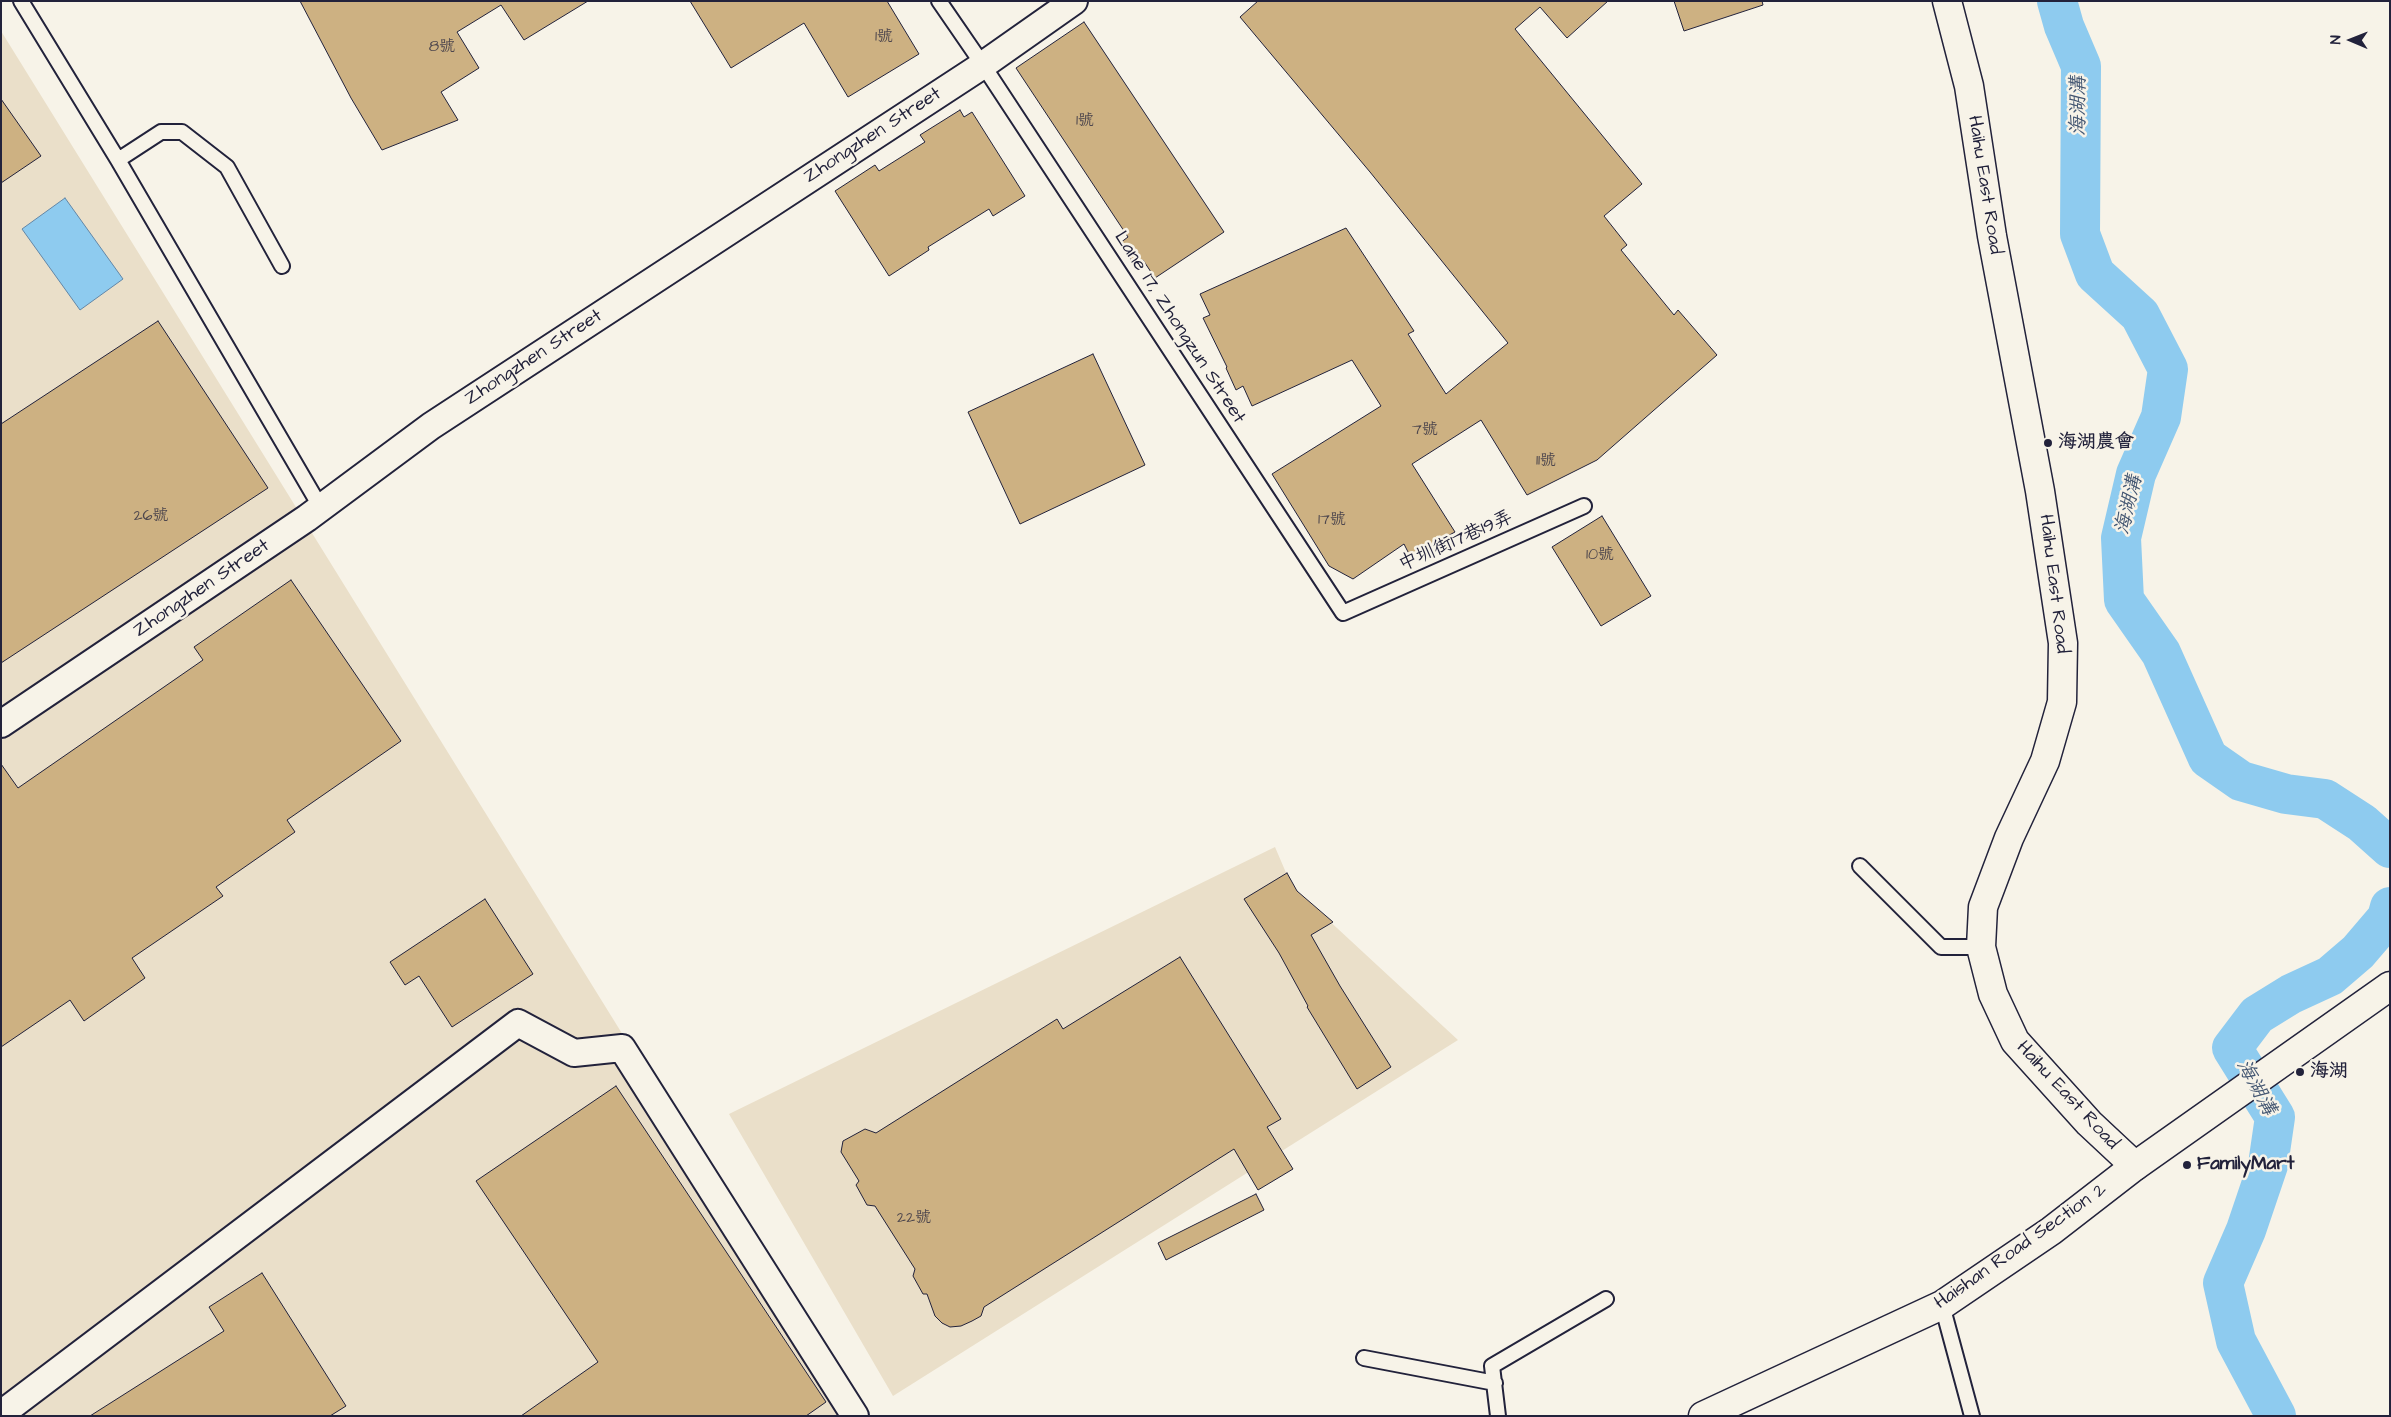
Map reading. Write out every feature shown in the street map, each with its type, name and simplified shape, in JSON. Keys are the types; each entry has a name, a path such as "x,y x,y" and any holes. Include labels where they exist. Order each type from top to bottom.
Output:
{"street":[{"name":"Zhongzhen Street","path":"1,724 321,508 430,426 983,65 1074,1"},
{"name":"Haihu East Road","path":"1947,1 1969,86 1992,236 2040,491 2064,643 2062,702 2045,761 2009,838 1983,907 1981,947 1993,994 2015,1041 2088,1123 2135,1166"},
{"name":"Haishan Road Section 2","path":"1703,1416 1942,1305 2051,1231 2135,1166 2390,986"},
{"path":"1,1414 518,1023 574,1053 622,1048 855,1416"}],"lane":[{"path":"21,1 118,160 321,508"},
{"name":"Lane 17, Zhongzun Street","path":"939,1 1343,613"},
{"path":"118,160 161,132 182,132 227,167 282,266"},
{"name":"中圳街17巷19弄","path":"1343,613 1584,506"},
{"path":"1860,866 1942,948 1981,947"},
{"path":"1498,1416 1492,1366 1606,1300"},
{"path":"1942,1305 1972,1416"},
{"path":"1364,1358 1495,1383"}],"shaded area":[{"path":"1,31 859,1416 1,1416"},
{"path":"1275,847 1290,882 1297,891 1458,1040 893,1396 729,1114"}],"water":[{"path":"65,198 123,279 80,310 22,229"}],"building":[{"path":"300,1 588,1 524,40 501,5 457,32 479,68 441,92 458,120 382,150 351,98"},
{"path":"690,1 887,1 919,54 848,97 804,23 731,68"},
{"path":"1258,1 1608,1 1567,38 1540,7 1515,29 1642,184 1604,216 1627,245 1621,250 1674,315 1678,310 1717,355 1597,460 1527,495 1481,420 1412,464 1455,532 1410,556 1404,544 1353,579 1329,566 1272,474 1381,406 1352,360 1252,406 1243,386 1236,390 1203,318 1210,315 1200,294 1346,228 1414,331 1408,334 1446,394 1508,343 1370,172 1240,17"},
{"path":"1674,1 1762,1 1763,5 1684,31"},
{"path":"1084,22 1224,232 1155,278 1143,260 1135,266 1120,243 1128,237 1016,68"},
{"path":"1,99 41,156 1,183"},
{"path":"960,110 964,117 972,112 1025,196 993,216 989,209 928,247 929,250 889,276 835,191 875,165 879,171 925,142 920,135"},
{"path":"158,321 268,488 1,663 1,424"},
{"path":"1093,354 1145,465 1020,524 968,412"},
{"path":"1602,516 1651,596 1601,626 1552,547"},
{"path":"291,580 401,741 287,820 295,832 216,887 223,896 132,958 145,978 84,1021 70,1000 1,1047 1,764 18,788 203,660 194,647"},
{"path":"1287,873 1297,891 1333,922 1311,935 1340,986 1391,1067 1357,1089 1307,1007 1279,953 1244,899"},
{"path":"485,899 533,974 452,1027 419,976 405,985 390,962"},
{"path":"1180,957 1281,1119 1267,1127 1293,1169 1258,1190 1234,1149 984,1307 981,1316 961,1326 950,1327 942,1323 935,1316 927,1294 923,1294 913,1276 915,1269 875,1206 867,1205 856,1185 859,1181 841,1152 843,1141 865,1129 876,1133 1057,1019 1063,1029"},
{"path":"616,1086 826,1402 806,1416 521,1416 598,1362 476,1181"},
{"path":"1256,1194 1264,1210 1166,1260 1158,1243"},
{"path":"262,1273 346,1406 330,1416 90,1416 224,1331 209,1307"}],"waterway":[{"name":"海湖溝","path":"2057,1 2064,26 2081,66 2080,234 2095,274 2140,315 2168,369 2161,417 2136,474 2121,538 2124,600 2161,653 2208,758 2241,781 2286,794 2325,799 2362,823 2390,848"},
{"name":"海湖溝","path":"2276,1416 2236,1341 2223,1283 2246,1230 2268,1165 2275,1117 2232,1048 2257,1015 2291,994 2330,976 2358,952 2387,918 2390,907"}],"place":[{"name":"海湖農會","path":"2048,443"},
{"name":"海湖","path":"2300,1072"},
{"name":"FamilyMart","path":"2187,1165"}]}
